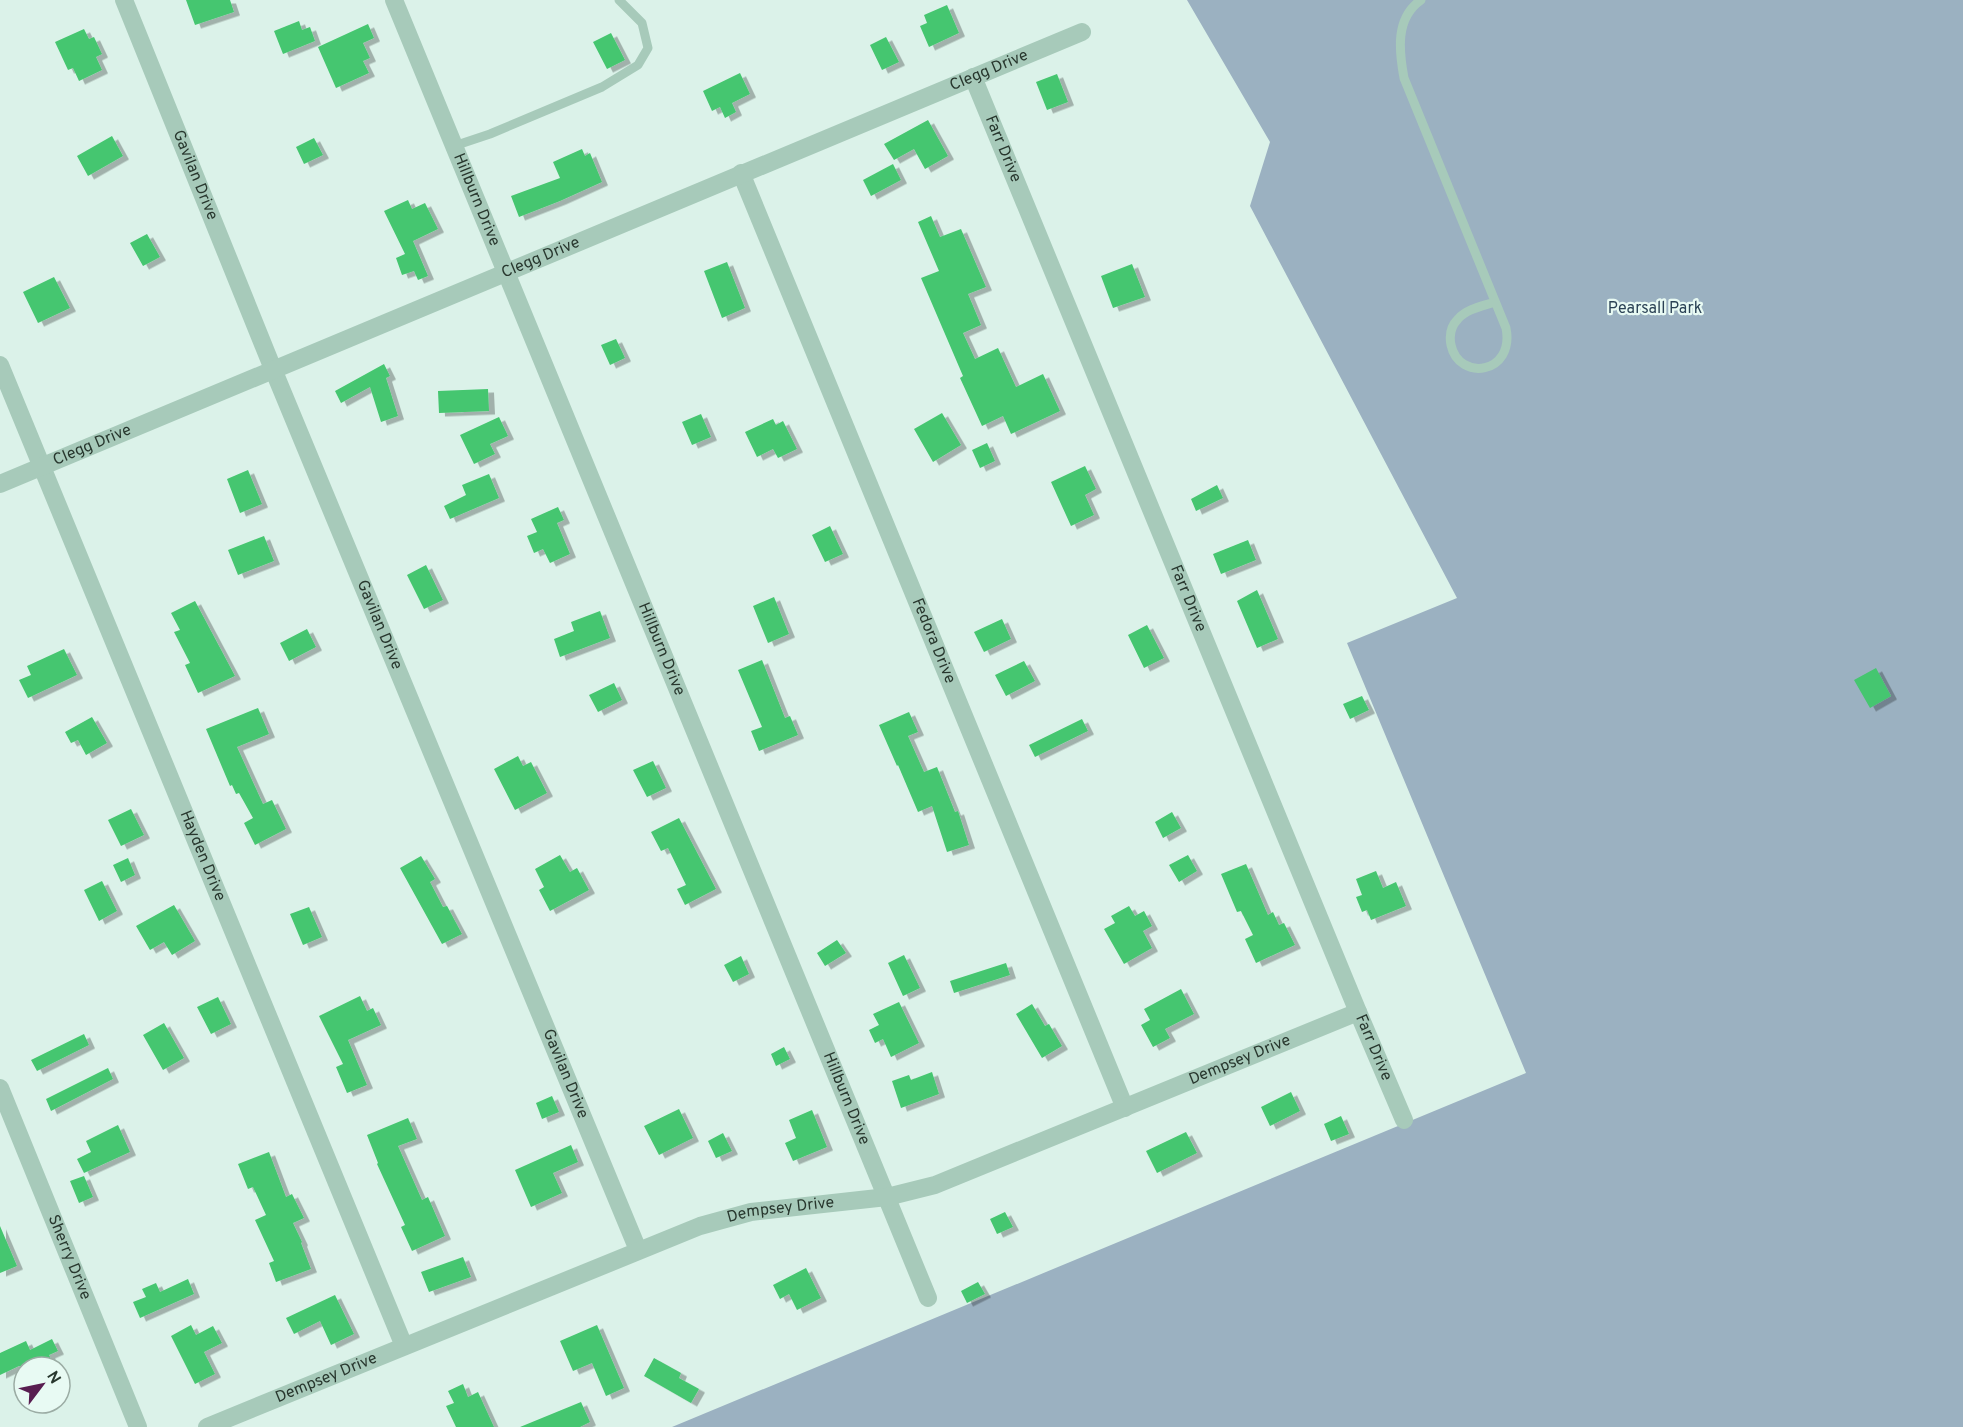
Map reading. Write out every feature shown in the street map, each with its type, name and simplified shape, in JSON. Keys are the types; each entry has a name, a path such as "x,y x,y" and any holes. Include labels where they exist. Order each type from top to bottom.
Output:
{"street":[{"name":"Gavilan Drive","path":"124,0 273,369 638,1250"},
{"name":"Hillburn Drive","path":"394,0 928,1298"},
{"name":"Clegg Drive","path":"0,484 1082,32"},
{"name":"Farr Drive","path":"973,77 1404,1120"},
{"name":"Fedora Drive","path":"741,174 1125,1108"},
{"name":"Hayden Drive","path":"0,365 404,1346"},
{"name":"Dempsey Drive","path":"207,1427 700,1226 752,1212 887,1197 935,1185 1358,1012"},
{"name":"Sherry Drive","path":"0,1088 138,1427"}],"lane":[{"path":"454,146 490,134 602,87 638,64 648,48 642,23 620,0"},
{"path":"1421,0 1414,5 1401,30 1399,53 1404,78 1506,328 1508,339 1506,350 1500,360 1490,366 1479,368 1468,366 1458,360 1452,350 1449,339 1452,327 1458,318 1468,312 1495,302"}],"green space":[{"name":"Pearsall Park","path":"1187,0 1963,0 1963,1427 672,1427 1526,1073 1347,643 1457,598 1250,206 1270,142"}],"building":[{"path":"186,0 230,0 234,12 195,25"},
{"path":"947,5 959,33 929,47 920,26 927,23 924,15"},
{"path":"299,21 302,30 310,27 315,41 283,54 274,31"},
{"path":"368,24 374,38 363,43 370,58 363,61 369,73 336,88 318,47"},
{"path":"84,29 89,39 94,37 102,54 96,57 102,70 79,81 73,68 68,70 55,42"},
{"path":"611,33 625,60 607,69 593,42"},
{"path":"886,37 899,62 882,70 870,45"},
{"path":"740,73 750,94 732,103 736,112 725,118 720,107 712,111 703,91"},
{"path":"1057,74 1068,102 1047,110 1036,82"},
{"path":"928,120 948,156 925,169 914,149 894,160 884,144"},
{"path":"112,136 123,156 88,176 77,156"},
{"path":"314,138 323,155 304,164 296,147"},
{"path":"582,149 585,156 590,153 602,182 519,217 511,196 560,178 553,162"},
{"path":"893,164 901,180 871,196 863,180"},
{"path":"408,200 412,209 425,203 438,229 413,241 428,276 418,280 414,271 402,275 396,258 405,254 384,211"},
{"path":"931,216 940,237 961,229 986,287 968,294 981,325 963,333 975,359 998,348 1016,387 1043,374 1060,411 1011,434 1003,416 982,426 960,378 963,376 921,278 939,271 918,222"},
{"path":"147,234 160,257 143,266 130,243"},
{"path":"727,262 745,308 722,318 704,271"},
{"path":"1132,264 1145,297 1113,308 1101,276"},
{"path":"54,277 70,308 38,323 23,292"},
{"path":"616,339 625,358 610,365 601,345"},
{"path":"384,364 390,376 386,378 398,416 381,422 370,387 341,403 335,391"},
{"path":"488,389 489,411 439,413 438,391"},
{"path":"942,413 961,445 933,462 914,429"},
{"path":"701,414 711,437 692,445 682,422"},
{"path":"499,417 508,436 490,444 495,454 474,464 460,435"},
{"path":"773,419 776,425 783,421 797,449 778,458 773,449 757,457 745,432"},
{"path":"987,443 995,461 980,468 972,450"},
{"path":"1085,466 1096,489 1085,495 1094,515 1071,526 1051,482"},
{"path":"248,470 262,504 240,513 227,479"},
{"path":"489,474 499,498 450,519 444,506 466,495 462,485"},
{"path":"1217,485 1223,498 1196,511 1191,499"},
{"path":"558,507 564,520 557,523 570,554 550,563 543,549 534,553 527,536 537,532 531,519"},
{"path":"830,526 843,554 825,562 812,535"},
{"path":"264,536 274,561 238,575 228,550"},
{"path":"1248,540 1256,560 1221,574 1213,554"},
{"path":"426,565 443,600 424,609 407,575"},
{"path":"1257,590 1278,639 1257,648 1237,601"},
{"path":"774,597 789,634 768,643 753,606"},
{"path":"195,601 235,676 198,693 185,665 190,663 174,632 180,630 171,613"},
{"path":"600,611 610,638 560,657 554,639 574,631 571,622"},
{"path":"1002,619 1011,639 984,652 974,632"},
{"path":"1147,625 1164,658 1144,668 1128,635"},
{"path":"307,629 316,647 289,661 280,643"},
{"path":"64,649 77,675 28,698 19,680 31,675 27,666"},
{"path":"762,660 785,718 790,716 798,735 759,751 751,731 762,727 738,670"},
{"path":"1024,661 1035,681 1006,696 995,675"},
{"path":"1876,668 1891,696 1870,708 1854,680"},
{"path":"614,683 622,700 598,712 589,695"},
{"path":"1362,696 1369,710 1350,719 1343,704"},
{"path":"258,708 269,734 237,747 263,804 272,800 286,829 255,845 244,823 253,818 239,793 236,794 232,785 230,786 206,729"},
{"path":"909,712 918,732 908,736 924,772 937,767 955,812 958,811 969,845 947,852 932,806 918,812 897,766 879,725"},
{"path":"92,717 107,743 86,755 78,740 71,743 65,732"},
{"path":"1082,719 1088,731 1035,757 1029,745"},
{"path":"518,756 523,766 531,762 547,793 515,810 494,769"},
{"path":"653,761 666,788 647,797 633,770"},
{"path":"131,809 144,835 121,846 108,820"},
{"path":"1172,812 1181,828 1163,838 1155,822"},
{"path":"679,818 716,889 685,905 677,889 686,885 668,848 661,851 651,832"},
{"path":"560,855 570,872 577,868 589,890 550,911 539,890 544,887 535,869"},
{"path":"1188,855 1197,871 1179,882 1169,865"},
{"path":"421,856 435,879 430,882 443,907 447,906 462,934 442,944 400,868"},
{"path":"128,858 135,875 121,882 113,865"},
{"path":"1246,864 1268,915 1273,912 1279,925 1284,923 1295,945 1256,963 1245,939 1253,935 1241,911 1237,912 1221,874"},
{"path":"1376,871 1383,888 1396,882 1406,906 1371,920 1367,910 1362,912 1356,897 1362,895 1356,879"},
{"path":"102,881 117,911 99,921 84,890"},
{"path":"174,905 195,941 172,955 164,942 150,950 136,926"},
{"path":"1129,906 1135,916 1144,911 1152,926 1143,931 1152,948 1124,964 1104,929 1115,923 1111,916"},
{"path":"309,907 322,937 303,945 290,914"},
{"path":"837,940 846,953 825,966 817,953"},
{"path":"904,955 920,988 903,996 888,963"},
{"path":"741,956 749,974 733,982 724,965"},
{"path":"1006,963 1010,975 954,993 950,981"},
{"path":"1181,989 1194,1014 1165,1029 1170,1038 1153,1047 1141,1025 1150,1020 1144,1009"},
{"path":"360,996 367,1011 373,1008 381,1025 348,1040 367,1085 347,1093 336,1067 343,1064 319,1016"},
{"path":"218,997 231,1024 211,1034 197,1007"},
{"path":"899,1002 919,1043 891,1057 883,1039 875,1043 869,1030 879,1025 873,1014"},
{"path":"1032,1004 1045,1026 1049,1024 1062,1046 1042,1058 1016,1014"},
{"path":"164,1023 184,1058 163,1070 143,1035"},
{"path":"84,1034 89,1045 37,1071 31,1060"},
{"path":"784,1047 790,1059 776,1066 771,1054"},
{"path":"108,1068 113,1079 51,1111 46,1099"},
{"path":"932,1072 939,1094 901,1108 892,1081 909,1075 911,1080"},
{"path":"1291,1092 1300,1111 1270,1126 1261,1107"},
{"path":"552,1096 559,1112 542,1119 536,1103"},
{"path":"679,1109 693,1138 659,1155 644,1126"},
{"path":"812,1110 827,1147 793,1161 785,1143 796,1138 789,1120"},
{"path":"1341,1116 1349,1134 1331,1141 1324,1124"},
{"path":"408,1118 417,1139 398,1146 422,1200 428,1197 445,1236 412,1251 401,1227 405,1225 377,1164 367,1135"},
{"path":"118,1125 130,1152 84,1173 77,1159 91,1152 86,1141"},
{"path":"1186,1132 1197,1153 1157,1173 1146,1151"},
{"path":"723,1133 732,1151 716,1158 708,1141"},
{"path":"571,1145 578,1162 553,1173 562,1193 531,1207 515,1170"},
{"path":"269,1152 286,1197 292,1194 304,1218 293,1223 311,1269 276,1282 269,1263 274,1261 255,1220 266,1215 253,1187 248,1189 238,1164"},
{"path":"84,1176 93,1197 79,1203 70,1181"},
{"path":"1005,1212 1013,1227 997,1234 990,1219"},
{"path":"0,1226 17,1266 0,1273"},
{"path":"463,1257 471,1277 429,1292 421,1272"},
{"path":"806,1268 821,1298 797,1310 789,1294 780,1299 773,1285"},
{"path":"188,1279 194,1294 140,1318 133,1302 146,1297 142,1289 156,1283 160,1292"},
{"path":"978,1282 985,1294 967,1303 961,1291"},
{"path":"335,1295 354,1334 331,1345 320,1321 294,1334 286,1318"},
{"path":"191,1325 196,1335 213,1326 222,1343 204,1352 215,1374 195,1384 171,1336"},
{"path":"597,1325 624,1388 606,1396 592,1363 573,1371 560,1341"},
{"path":"52,1339 58,1351 49,1355 12,1355 12,1369 0,1375 0,1353 26,1341 30,1350"},
{"path":"654,1358 681,1373 679,1378 699,1389 691,1403 644,1376"},
{"path":"463,1384 468,1397 478,1392 494,1427 456,1427 446,1406 454,1403 448,1391"},
{"path":"581,1402 590,1422 580,1427 520,1427"}]}
